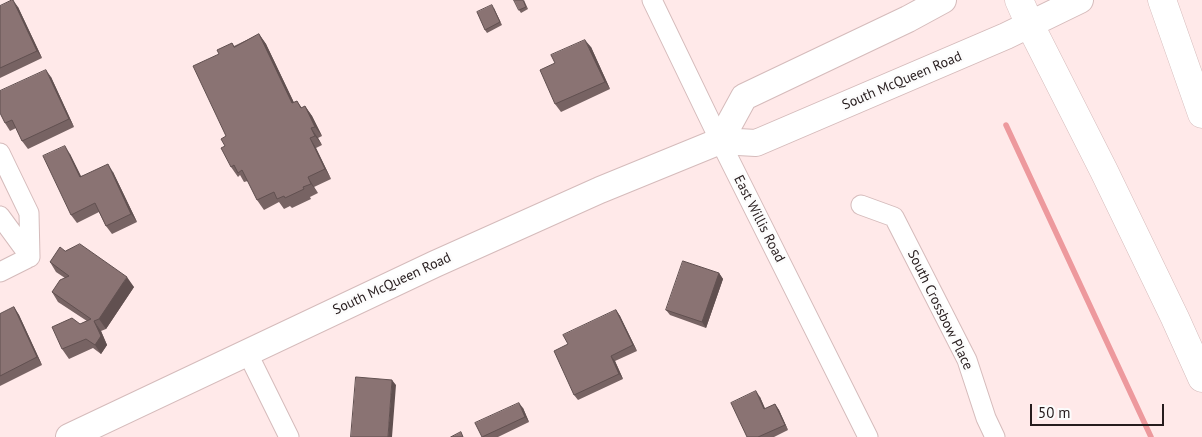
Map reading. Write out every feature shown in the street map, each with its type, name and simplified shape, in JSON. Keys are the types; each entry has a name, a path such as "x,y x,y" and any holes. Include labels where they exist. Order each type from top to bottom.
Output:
{"highway":[{"path":"1019,0 1108,179 1202,378"},
{"path":"1162,0 1202,114"}],"main road":[{"path":"720,141 744,97 908,19 943,0"},
{"name":"South McQueen Road","path":"69,437 247,352 600,190 720,141 756,143 1030,25 1074,3"}],"street":[{"name":"East Willis Road","path":"652,0 720,141 868,437"},
{"path":"0,154 29,213 30,257"},
{"name":"South Crossbow Place","path":"861,205 894,217 967,360 986,418 995,437"},
{"path":"0,216 30,257"},
{"path":"0,272 30,257"},
{"path":"247,352 289,437"}],"building":[{"path":"12,0 37,51 0,68 0,6"},
{"path":"514,0 523,0 526,7 519,10"},
{"path":"492,5 500,22 485,30 477,12"},
{"path":"259,34 292,103 297,101 301,108 305,106 315,127 311,128 315,136 310,138 325,169 308,177 311,184 285,198 284,196 277,199 274,192 257,200 242,170 238,173 234,165 231,167 221,148 225,146 221,139 226,136 193,66 219,54 217,50 232,43 234,47"},
{"path":"585,40 605,82 555,104 540,70 555,63 551,55"},
{"path":"46,70 69,119 22,141 12,120 5,123 0,113 0,91"},
{"path":"65,146 80,177 108,164 131,214 106,226 95,203 71,215 43,156"},
{"path":"80,244 127,277 99,319 94,321 101,336 95,345 86,339 62,349 52,327 72,318 80,324 91,319 52,292 60,280 69,276 50,262 60,247 65,251"},
{"path":"683,261 719,273 702,322 666,310"},
{"path":"14,307 37,357 0,376 0,314"},
{"path":"616,310 633,345 611,356 619,374 574,395 554,351 568,344 563,335"},
{"path":"356,377 392,380 388,437 351,437"},
{"path":"756,391 764,409 775,404 785,425 758,437 747,437 731,403"},
{"path":"519,403 525,417 482,437 475,423"},
{"path":"461,432 463,437 451,437"}],"waterway":[{"path":"1006,125 1151,437"}]}
